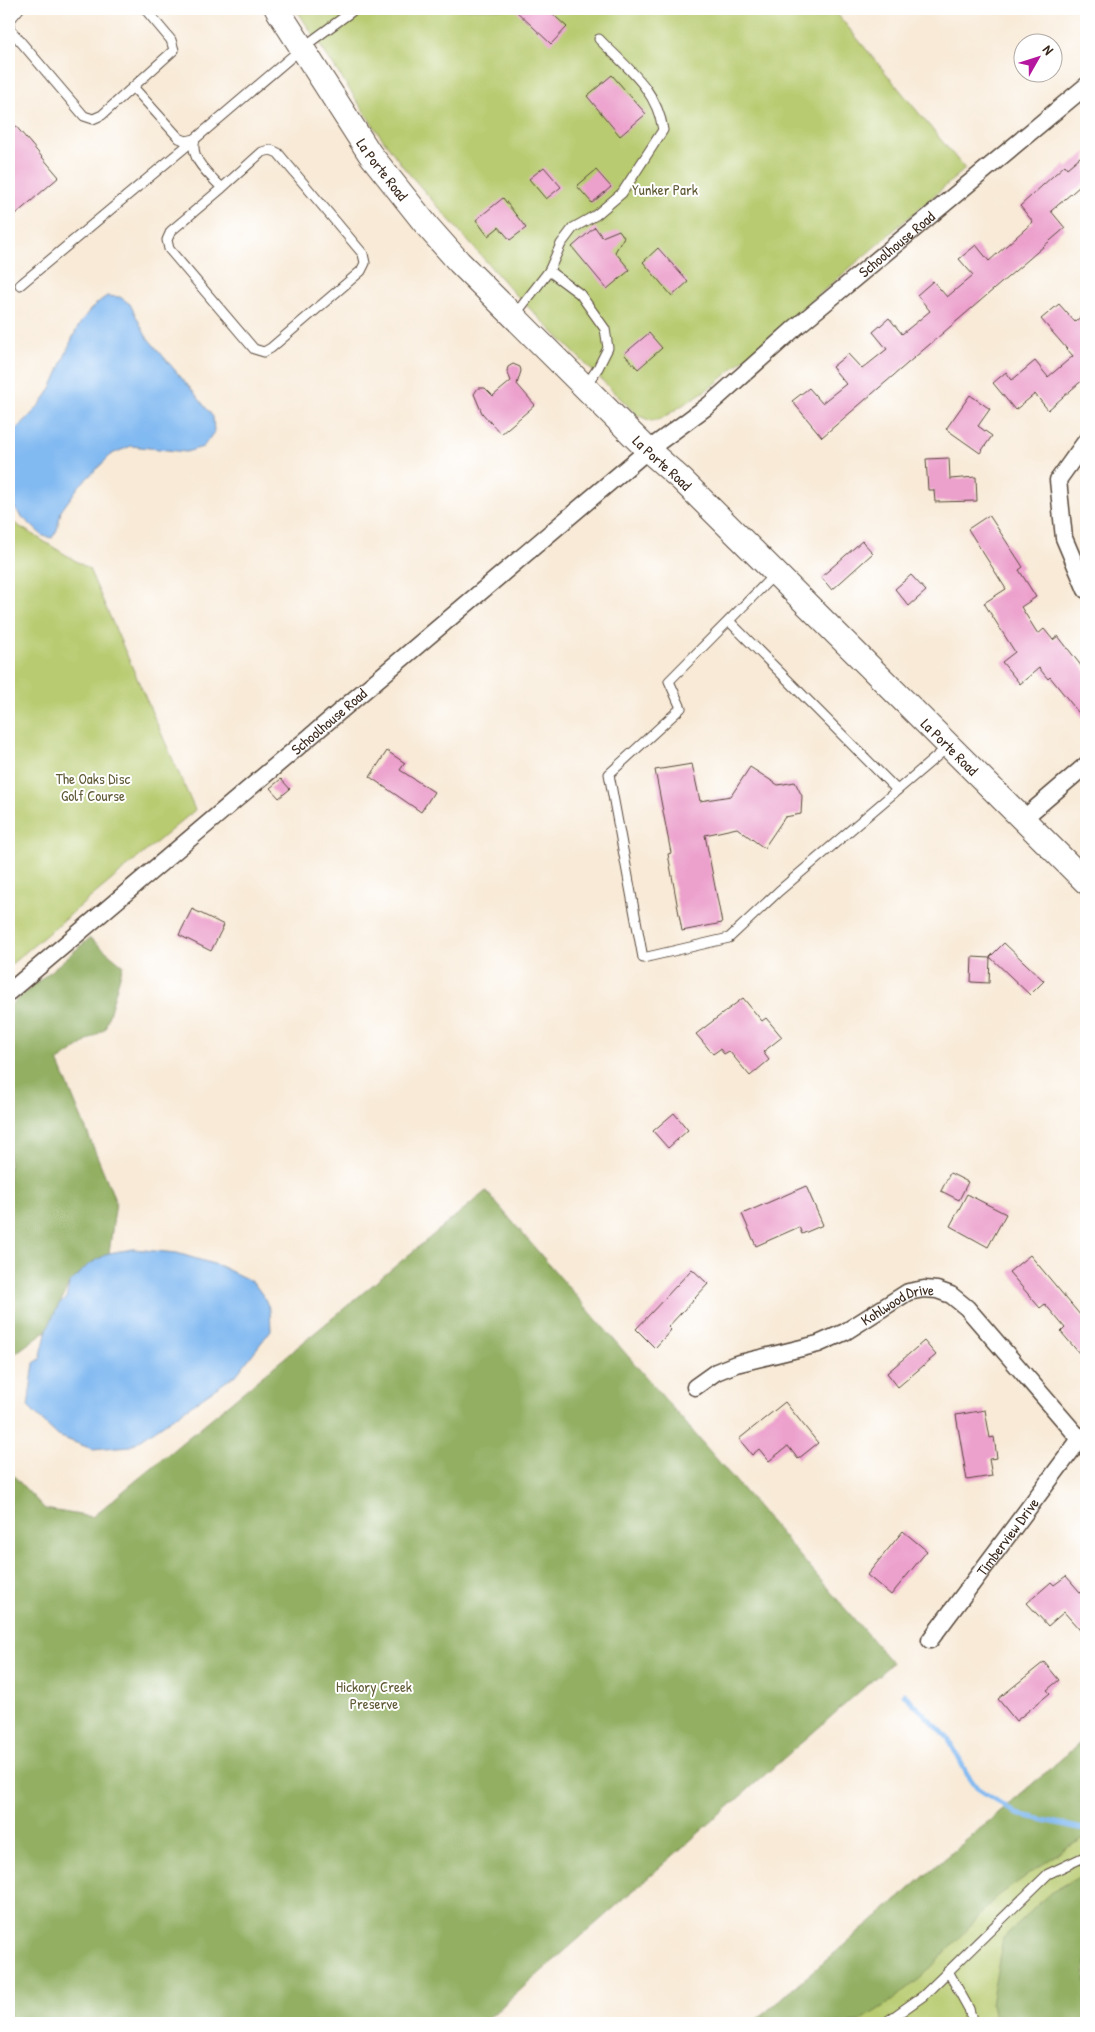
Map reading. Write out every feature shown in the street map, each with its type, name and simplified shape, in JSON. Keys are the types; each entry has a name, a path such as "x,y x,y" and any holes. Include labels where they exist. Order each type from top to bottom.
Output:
{"street":[{"name":"La Porte Road","path":"277,9 370,154 400,193 459,262 648,450 682,480 1086,882"},
{"name":"Schoolhouse Road","path":"9,992 648,450 710,405 795,328 1086,86"},
{"path":"1086,441 1058,480 1064,538 1086,590"},
{"path":"1023,819 1086,765"},
{"name":"Kohlwood Drive","path":"695,1387 716,1372 736,1364 818,1344 845,1332 908,1292 924,1289 950,1296 967,1308 1083,1437"},
{"name":"Timberview Drive","path":"930,1640 1083,1437"}],"lane":[{"path":"19,9 9,22 10,28 84,116 94,119 102,115 134,88 174,50 171,40 144,9"},
{"path":"20,285 302,48 355,9"},
{"path":"514,316 549,271 561,244 573,228 596,215 622,194 663,130 660,114 653,97 643,84 599,39"},
{"path":"134,88 179,138 186,141 195,139"},
{"path":"195,139 192,147 195,157 222,188"},
{"path":"271,150 278,153 363,254 365,264 361,271 264,352 254,348 169,249 167,240 170,231 222,188 262,152 271,150"},
{"path":"549,271 580,294 605,329 608,348 598,368 585,386"},
{"path":"776,574 668,681 681,708 609,774 644,958 729,938 779,891 949,746"},
{"path":"729,621 897,790"},
{"path":"885,2023 923,1996 1048,1874 1086,1856"},
{"path":"948,1971 970,2009 973,2023"}],"green space":[{"name":"Yunker Park","path":"296,9 833,9 965,169 714,385 661,419 651,421 637,415 511,290 404,168 377,131"},
{"name":"The Oaks Disc Golf Course","path":"9,520 89,569 195,810 9,966"},
{"path":"90,938 123,965 105,1029 58,1061 116,1202 109,1253 88,1265 69,1284 47,1330 9,1358 9,1006"},
{"name":"Hickory Creek Preserve","path":"486,1191 892,1663 483,2023 9,2023 9,1471 45,1509 92,1517"},
{"path":"1086,1738 1086,2023 753,2023"},
{"path":"1086,1738 1086,1837 1063,1850 998,1896 922,1977 890,2002 857,2023 753,2023"},
{"path":"1086,1873 1086,2023 995,2023 991,2004 1003,1938 1050,1893"}],"water":[{"path":"107,296 120,297 130,304 146,336 213,417 214,432 203,447 186,452 131,446 112,454 79,486 61,511 57,530 52,538 43,536 20,515 9,501 9,435 27,419 43,400 52,386 79,325 96,304"},
{"path":"133,1249 177,1253 220,1266 253,1282 264,1297 270,1310 271,1330 237,1374 131,1446 92,1449 58,1436 28,1407 34,1363 40,1359 47,1330 59,1304 66,1299 69,1284 88,1265 109,1253"}],"building":[{"path":"514,9 547,9 567,27 551,44"},
{"path":"612,75 646,114 620,136 587,96"},
{"path":"9,118 59,177 9,220"},
{"path":"1086,152 1086,181 1051,211 1065,228 822,437 792,401 809,388 822,403 846,384 832,367 848,354 862,369 887,349 873,332 889,318 902,334 930,311 917,295 933,281 947,297 973,275 959,259 976,245 989,261 1033,222 1020,206 1065,165 1067,168"},
{"path":"544,167 561,187 546,199 529,179"},
{"path":"596,170 611,187 592,203 577,186"},
{"path":"503,198 526,228 510,240 499,227 488,236 476,220"},
{"path":"595,227 602,237 619,230 624,237 615,252 630,270 607,289 572,247"},
{"path":"658,248 688,282 672,296 643,262"},
{"path":"1059,304 1075,322 1086,312 1086,377 1048,410 1035,394 1015,410 993,383 1006,372 1012,380 1035,361 1048,377 1073,356 1041,319"},
{"path":"649,333 662,348 638,369 624,354"},
{"path":"513,364 520,367 521,371 517,384 535,405 501,434 482,413 474,394 478,388 485,388 493,396 511,381 507,371 508,367"},
{"path":"970,395 990,409 978,426 992,436 980,453 946,429"},
{"path":"949,458 950,479 976,477 977,501 935,502 934,490 928,490 926,459"},
{"path":"989,515 1023,567 1019,570 1036,597 1021,607 1038,634 1044,629 1053,640 1058,636 1086,672 1086,722 1050,677 1048,679 1039,668 1020,684 1002,662 1015,652 984,603 1006,589 968,529"},
{"path":"862,541 873,553 832,590 821,577"},
{"path":"911,575 926,591 909,606 895,589"},
{"path":"387,751 405,763 400,770 434,792 421,812 370,777"},
{"path":"692,764 700,801 731,796 750,767 778,785 795,782 802,796 801,814 785,817 764,848 737,828 705,835 722,923 682,931 668,854 671,853 655,770"},
{"path":"281,779 290,789 279,798 270,788"},
{"path":"192,909 224,925 211,951 179,935"},
{"path":"1004,943 1044,981 1030,995 990,957"},
{"path":"972,957 990,958 989,983 971,982"},
{"path":"743,998 762,1021 766,1018 782,1037 763,1052 769,1060 750,1076 729,1051 724,1054 720,1049 713,1054 696,1034"},
{"path":"674,1113 688,1130 668,1148 653,1131"},
{"path":"950,1173 968,1182 959,1200 941,1191"},
{"path":"806,1186 823,1225 802,1234 799,1227 756,1246 742,1214"},
{"path":"967,1194 1006,1214 988,1247 950,1226"},
{"path":"1030,1255 1086,1322 1086,1361 1061,1332 1065,1328 1045,1304 1040,1308 1009,1272"},
{"path":"692,1269 708,1284 668,1327 671,1330 655,1348 636,1329"},
{"path":"924,1341 936,1355 898,1387 887,1373"},
{"path":"785,1402 818,1443 798,1459 788,1446 769,1461 759,1449 752,1455 739,1439"},
{"path":"985,1410 990,1438 994,1437 997,1458 989,1459 992,1476 967,1480 956,1415"},
{"path":"903,1531 927,1551 891,1595 867,1575"},
{"path":"1066,1576 1086,1599 1086,1637 1064,1612 1048,1626 1027,1603 1051,1582 1054,1585"},
{"path":"1044,1662 1059,1680 1047,1690 1050,1693 1016,1721 998,1699"}],"waterway":[{"path":"904,1694 948,1738 967,1774 977,1788 1017,1814 1083,1829 1086,1832"}]}
